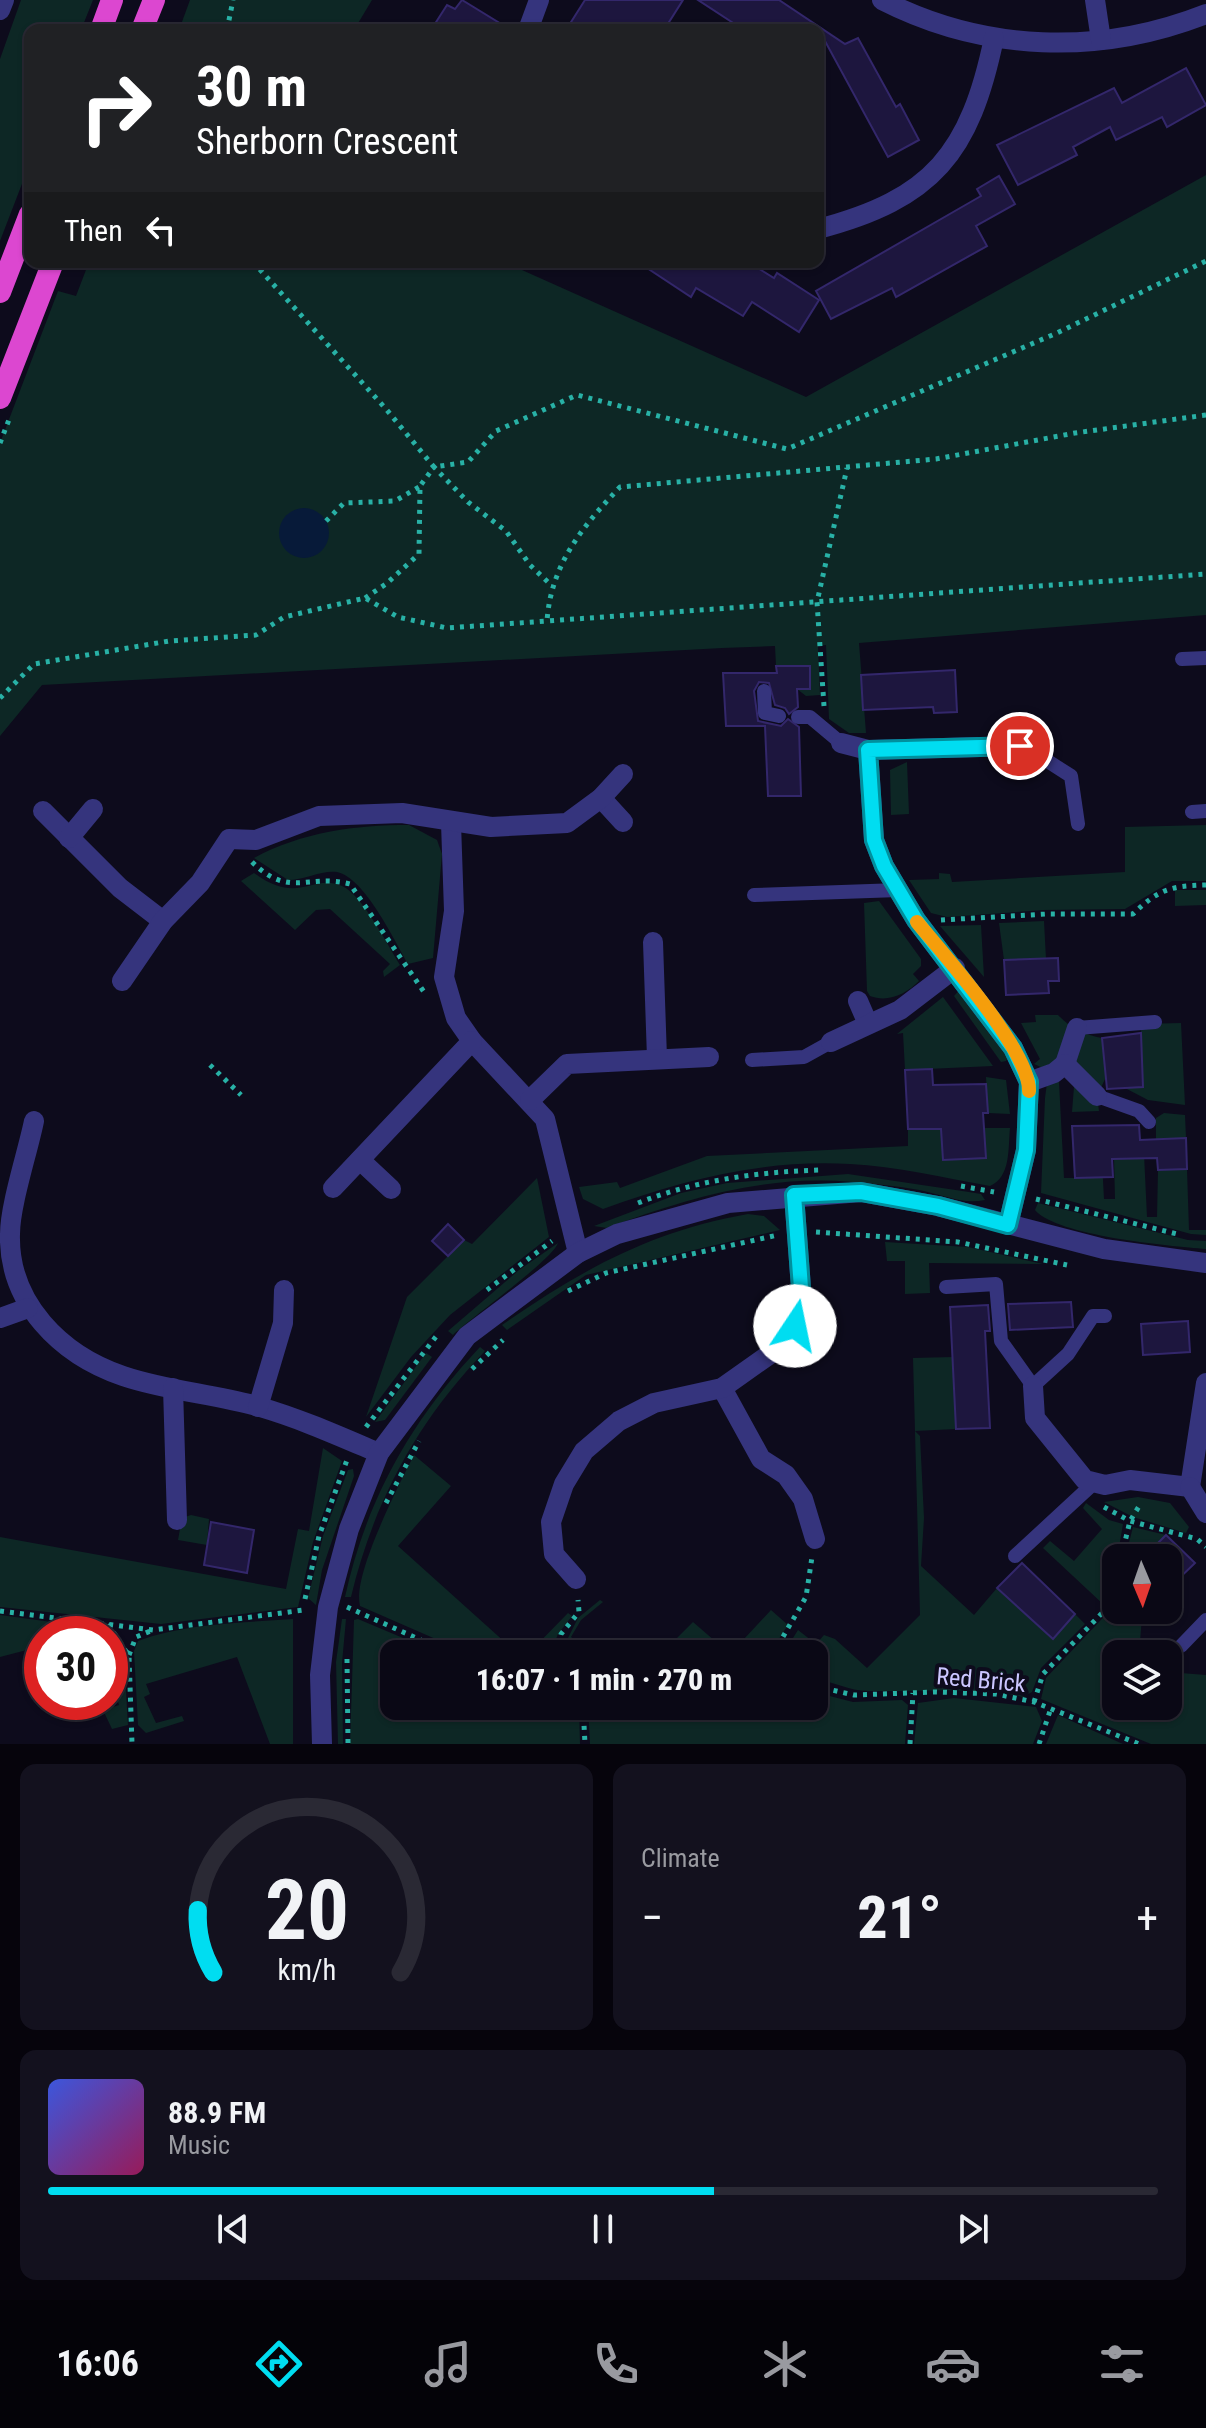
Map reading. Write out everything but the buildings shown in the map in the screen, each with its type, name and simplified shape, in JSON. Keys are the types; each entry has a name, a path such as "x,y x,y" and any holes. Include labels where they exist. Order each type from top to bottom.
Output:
{"highway":[{"path":"103,24 112,0"},
{"path":"144,24 154,0"},
{"path":"0,292 24,230"},
{"path":"0,398 51,268"}],"street":[{"path":"0,10 4,0"},
{"path":"530,24 539,0"},
{"path":"882,0 953,30 994,38 1059,43 1101,40 1174,26 1206,14"},
{"path":"1095,0 1101,40"},
{"path":"824,227 858,218 896,201 950,156 970,124 984,86 994,38"},
{"path":"834,737 868,750 1020,746 1035,753"},
{"path":"868,750 874,840 916,920 1013,1048 1029,1082 1026,1150 1008,1225"},
{"path":"122,981 163,921 200,883 229,839 256,840 319,816 402,813 491,827 567,823 601,798 623,774"},
{"path":"601,798 623,822"},
{"path":"69,838 93,809"},
{"path":"43,811 120,888 163,921"},
{"path":"451,823 454,911 444,977 456,1018 472,1041 545,1119 578,1253"},
{"path":"653,942 657,1058"},
{"path":"831,1042 900,1010 955,968"},
{"path":"858,1001 868,1024"},
{"path":"1029,1082 1054,1073 1065,1064 1077,1028"},
{"path":"333,1188 472,1041"},
{"path":"530,1100 567,1064 709,1057"},
{"path":"1065,1064 1097,1096"},
{"path":"34,1121 5,1232 28,1308 65,1344 91,1362 124,1376 258,1407 379,1453"},
{"path":"360,1160 391,1189"},
{"path":"322,1744 320,1675 328,1607 349,1529 379,1453 467,1336 578,1253 617,1234 728,1203 794,1195 861,1192 938,1206 1104,1249 1206,1263"},
{"path":"576,1579 554,1554 551,1522 564,1484 584,1451 619,1421 654,1403 722,1388 773,1352 795,1326 802,1301 794,1195"},
{"path":"258,1407 283,1323 284,1290"},
{"path":"0,1318 28,1308"},
{"path":"1206,1383 1190,1487 1206,1513"},
{"path":"1033,1386 1035,1418 1063,1457 1085,1480 1094,1483 1130,1480 1190,1487"},
{"path":"173,1388 177,1520"},
{"path":"722,1388 761,1459 786,1475 803,1499 815,1539"}],"lane":[{"path":"1182,659 1206,658"},
{"path":"764,691 765,713 779,716"},
{"path":"798,717 810,717 834,737"},
{"path":"1035,753 1071,776 1078,824"},
{"path":"754,895 899,890"},
{"path":"1077,1028 1155,1022"},
{"path":"752,1060 804,1057 831,1042"},
{"path":"1097,1096 1139,1111 1149,1122"},
{"path":"946,1287 996,1284 1001,1341 1033,1386 1068,1354 1093,1316 1105,1316"},
{"path":"1015,1556 1094,1483"},
{"path":"1182,1645 1206,1620"}],"path":[{"path":"228,24 233,0"},
{"path":"326,521 344,503 395,501 420,486 434,467 468,462 496,431 577,395 787,449 1057,333 1206,261"},
{"path":"258,268 434,467 468,502 506,531 530,565 552,586"},
{"path":"547,621 552,586 566,552 620,487 936,459 1075,433 1206,415"},
{"path":"834,737 817,602 847,468"},
{"path":"1,700 34,664 169,641 256,635 284,617 365,598 419,554 420,486"},
{"path":"365,598 398,617 447,628 1206,574"},
{"path":"229,839 277,882 293,885 320,878 350,884 362,897 412,978 433,1001"},
{"path":"916,920 1133,914 1155,893 1178,886 1206,885"},
{"path":"210,1065 241,1095"},
{"path":"628,1206 675,1188 729,1177 831,1170"},
{"path":"958,1186 1040,1199 1189,1236"},
{"path":"562,1294 606,1273 797,1233 958,1242 1072,1266"},
{"path":"482,1294 555,1239"},
{"path":"303,1625 306,1585 319,1536 356,1444 372,1416 446,1324"},
{"path":"465,1377 507,1336"},
{"path":"380,1517 402,1468 426,1429"},
{"path":"1124,1544 1130,1521 1197,1539 1206,1547"},
{"path":"781,1640 806,1597 815,1539"},
{"path":"559,1640 579,1612 576,1579"},
{"path":"350,1624 355,1597"},
{"path":"345,1606 420,1640"},
{"path":"132,1744 129,1656 130,1645 136,1637 153,1630 304,1610"},
{"path":"0,1611 42,1616"},
{"path":"1034,1702 1043,1674 1102,1613"},
{"path":"128,1627 153,1630"},
{"path":"347,1654 348,1744"},
{"name":"Red Brick","path":"828,1689 854,1695 996,1694 1034,1702 1139,1744"},
{"path":"910,1744 913,1693"},
{"path":"1039,1744 1051,1708"},
{"path":"584,1720 585,1744"}],"green space":[{"path":"21,0 93,0 83,24 24,24 24,179 0,241 0,59"},
{"path":"190,0 372,0 358,24 181,24"},
{"path":"1206,175 1206,615 859,643 866,733 849,733 829,719 826,645 818,646 820,695 806,696 797,689 810,689 810,666 776,666 775,646 722,648 42,685 0,736 0,443 58,291 76,296 87,268 517,268 806,397"},
{"path":"907,762 909,814 891,815 890,770"},
{"path":"409,825 437,840 442,854 433,958 408,964 378,911 348,877 331,872 288,880 254,858 310,836 369,826"},
{"path":"1206,825 1206,881 1172,881 1125,909 1044,910 947,917 931,913 909,880 939,879 939,873 950,874 952,882 1125,872 1125,827"},
{"path":"254,873 283,887 331,883 350,891 366,910 400,965 384,977 383,971 390,964 330,909 316,910 295,930 241,881"},
{"path":"1175,890 1206,890 1206,905 1175,906"},
{"path":"879,901 921,959 921,966 913,974 919,981 890,998 870,996 867,991 864,903"},
{"path":"1044,921 1046,959 1004,960 999,923"},
{"path":"981,925 984,977 940,926"},
{"path":"966,983 1013,1048 1006,1061 1001,1062 954,996"},
{"path":"943,997 993,1066 905,1070 903,1033 897,1034"},
{"path":"1035,1015 1058,1015 1078,1030 1102,1038 1106,1077 1097,1096 1099,1111 1072,1112 1075,1074 1054,1073 1034,1064 1040,1059 1021,1023 1036,1022"},
{"path":"1181,1023 1185,1105 1148,1100 1125,1088 1143,1087 1141,1024"},
{"path":"986,1077 1006,1080 1010,1114 988,1113"},
{"path":"1059,1082 1064,1178 1074,1178 1073,1142 1101,1142 1104,1199 1115,1199 1114,1159 1140,1159 1144,1154 1147,1217 1157,1217 1158,1170 1187,1169 1189,1230 1206,1230 1206,1235 1191,1234 1041,1193 1045,1098 1047,1083"},
{"path":"1164,1113 1185,1115 1186,1138 1156,1139 1156,1118"},
{"path":"984,1128 1010,1128 1005,1169 997,1182 990,1186 885,1167 818,1163 724,1174 663,1189 603,1209 583,1199 579,1187 617,1182 620,1188 707,1156 908,1146 908,1129 941,1130 944,1159"},
{"path":"848,1174 981,1194 985,1200 960,1200 919,1190 869,1184 821,1180 789,1182 727,1191 666,1207 607,1228 594,1226 681,1193 727,1183"},
{"path":"537,1178 549,1237 450,1315 411,1357 366,1417 407,1297 464,1240 472,1244"},
{"path":"1038,1203 1188,1240 1206,1241 1206,1249 1115,1238 1066,1227 1035,1210"},
{"path":"748,1214 764,1216 780,1230 586,1275 507,1330 502,1325 560,1287 618,1255 680,1231"},
{"path":"885,1242 968,1247 1043,1264 929,1263 930,1293 905,1294 905,1261 887,1261"},
{"path":"558,1243 528,1274 453,1335 448,1331 519,1270"},
{"path":"480,1347 485,1351 439,1406 401,1465 372,1528 351,1597 345,1597 365,1527 395,1463 433,1403"},
{"path":"426,1353 432,1357 385,1420 375,1422"},
{"path":"953,1357 956,1429 915,1431 920,1436 924,1518 921,1566 974,1615 997,1588 1052,1639 1075,1614 1085,1624 1041,1668 1032,1692 1023,1697 965,1691 861,1691 828,1682 828,1640 820,1640 824,1635 835,1639 867,1668 920,1615 913,1358"},
{"path":"323,1448 342,1461 313,1542 298,1607 161,1624 128,1621 128,1616 85,1616 0,1607 0,1537 286,1589 298,1529 309,1531"},
{"path":"414,1455 451,1486 398,1546 502,1640 438,1640 360,1606 363,1574 388,1508"},
{"path":"353,1469 354,1476 322,1570 316,1605 308,1598 323,1536 348,1470"},
{"path":"1138,1497 1170,1503 1189,1527 1186,1533 1133,1517 1104,1502"},
{"path":"1086,1503 1109,1520 1123,1524 1120,1544 1102,1544 1102,1603 1043,1548 1050,1541 1074,1561 1102,1529 1083,1508"},
{"path":"191,1515 209,1519 207,1545 178,1540 182,1518"},
{"path":"1133,1527 1166,1535 1157,1544 1129,1544"},
{"path":"600,1600 603,1602 581,1620 571,1637 575,1640 567,1640 578,1618"},
{"path":"771,1610 788,1625 778,1640 743,1640"},
{"path":"568,1613 572,1616 556,1640 542,1640"},
{"path":"0,1615 24,1618 24,1651 0,1657"},
{"path":"293,1619 293,1744 270,1744 237,1657 146,1684 150,1694 144,1697 156,1723 182,1716 184,1721 146,1733 138,1725 134,1651 138,1641 195,1627"},
{"path":"342,1619 346,1619 342,1663 343,1744 338,1744 336,1662"},
{"path":"1102,1619 1102,1624 1141,1624 1140,1640 1102,1640 1102,1720 1182,1720 1182,1673 1206,1675 1206,1744 1151,1744 1041,1699 1046,1678"},
{"path":"354,1620 408,1640 380,1640 380,1720 579,1720 580,1744 350,1744"},
{"path":"693,1622 714,1640 675,1640"},
{"path":"798,1630 811,1640 792,1640"},
{"path":"828,1696 853,1702 902,1700 908,1705 905,1744 590,1744 589,1720 828,1720"},
{"path":"954,1698 1036,1707 1042,1721 1033,1744 914,1744 918,1703"},
{"path":"1058,1715 1123,1744 1046,1744"},
{"path":"108,1720 128,1720 128,1725 112,1729"}],"water":[{"path":"304,508 322,515 329,533 322,551 304,558 286,551 279,533 286,515"}],"slow traffic":[{"path":"917,922 1013,1048 1029,1082 1029,1091"}],"route":[{"path":"795,1326 802,1301 802,1276 794,1195 861,1192 938,1206 1008,1225 1026,1150 1029,1082 1013,1048 916,920 884,866 874,840 868,750 1020,746"}]}
